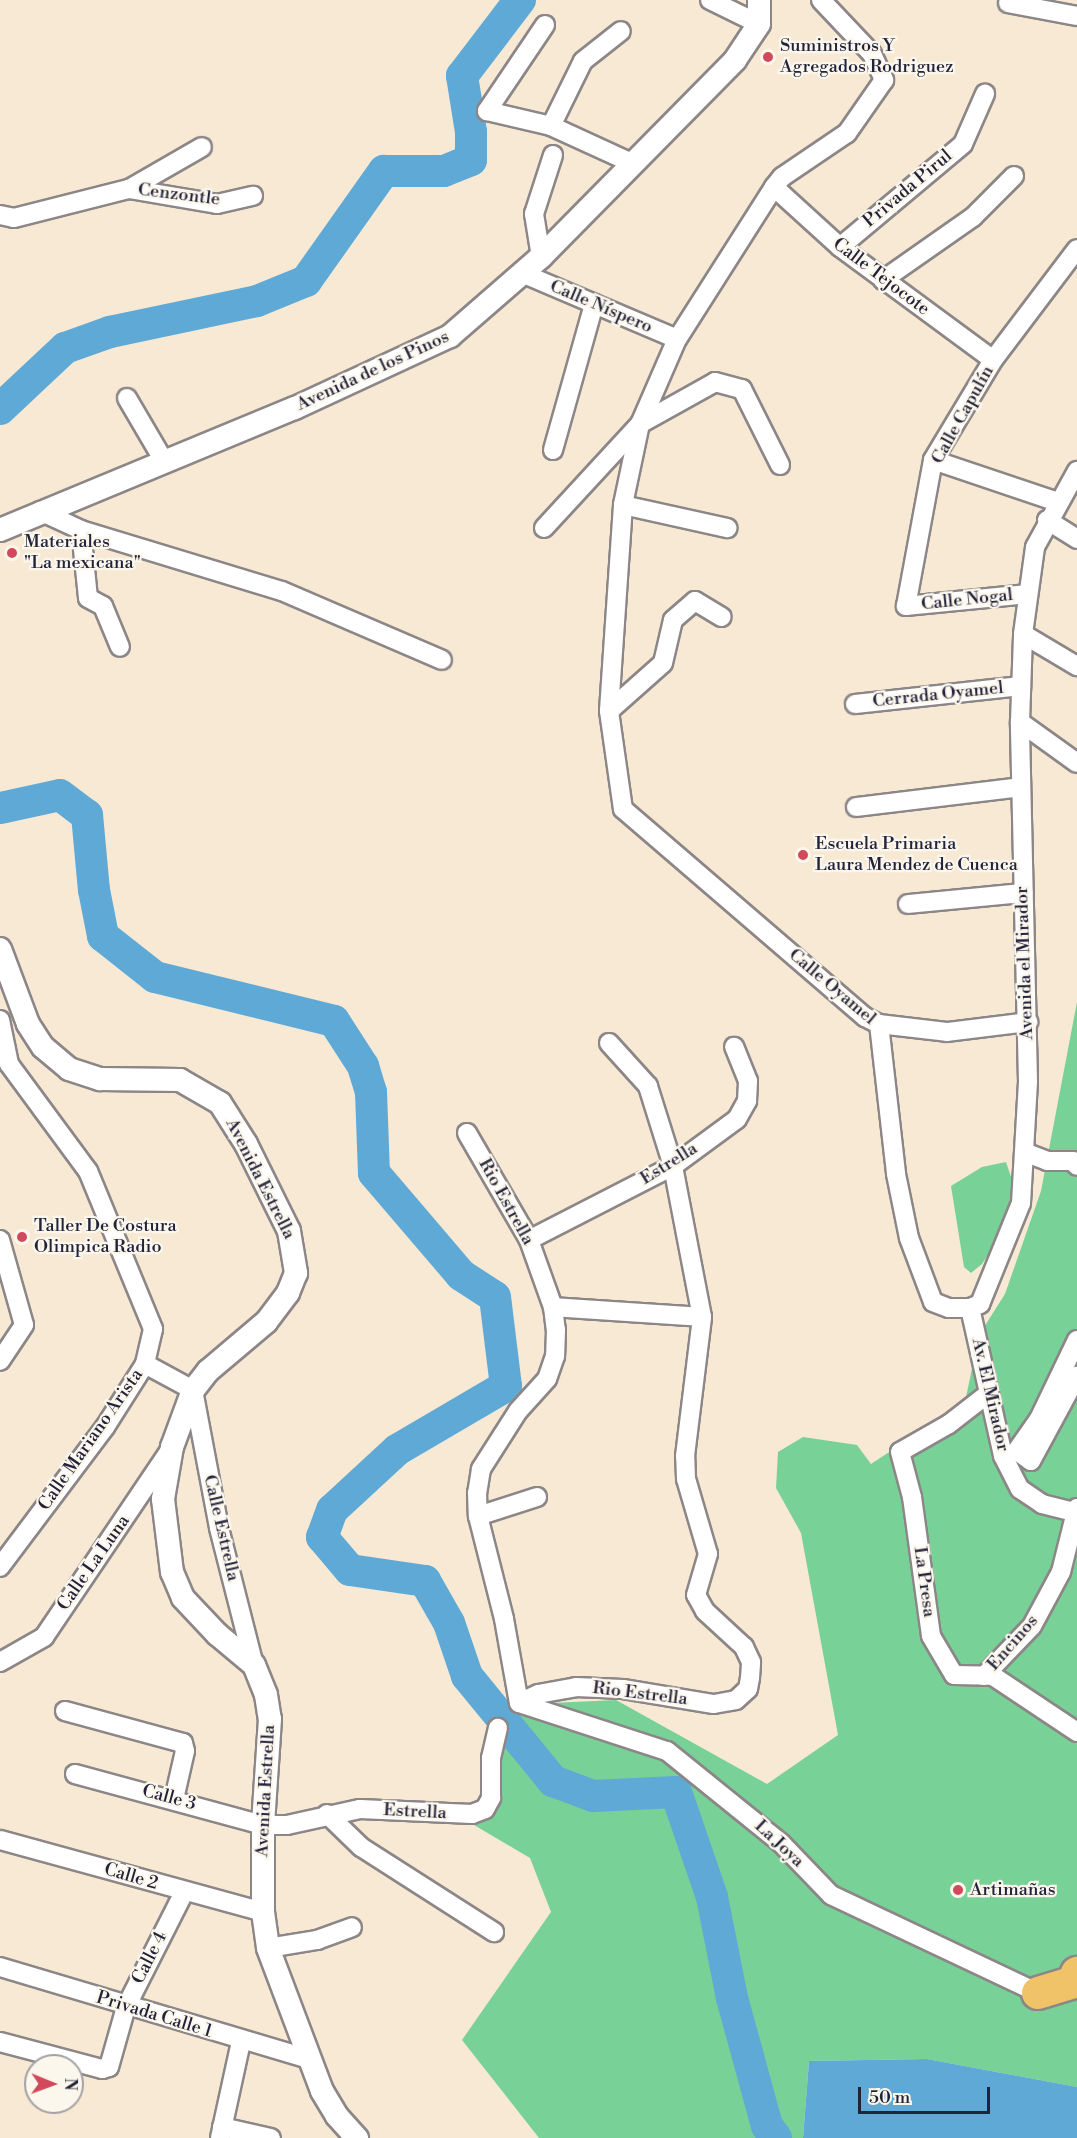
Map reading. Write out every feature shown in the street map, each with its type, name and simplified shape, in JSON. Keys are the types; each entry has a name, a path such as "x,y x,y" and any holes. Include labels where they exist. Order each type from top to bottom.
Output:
{"highway":[{"path":"1038,1993 1073,1982 1077,1972"}],"street":[{"path":"710,0 759,24 759,0"},
{"path":"609,711 623,505 640,424 677,339 774,187 782,177 847,133 884,80 872,54 821,0"},
{"path":"1008,3 1077,16"},
{"name":"Avenida de los Pinos","path":"0,530 40,511 295,408 450,336 524,274 634,164 735,60 759,24"},
{"path":"545,25 487,111 551,126 634,164"},
{"path":"551,126 583,62 621,31"},
{"name":"Privada Pirul","path":"840,247 963,144 985,94"},
{"path":"129,189 202,147"},
{"path":"541,257 534,214 553,155"},
{"path":"883,280 973,216 1014,176"},
{"name":"Calle Tejocote","path":"774,187 840,247 993,360"},
{"name":"Cenzontle","path":"0,215 14,218 129,189 217,204 253,196"},
{"name":"Calle Capulín","path":"906,606 933,460 993,360 1077,249"},
{"name":"Calle Níspero","path":"524,274 677,339"},
{"path":"553,450 594,304"},
{"path":"544,528 640,424 715,382 742,389 780,465"},
{"path":"128,398 164,461"},
{"path":"933,460 1058,501"},
{"name":"Avenida el Mirador","path":"970,1308 980,1304 1021,1203 1028,1022 1020,722 1023,634 1035,547 1047,520 1077,471"},
{"path":"623,505 727,528"},
{"path":"40,511 81,530 282,591 442,660"},
{"path":"1047,520 1077,539"},
{"path":"81,530 88,598 103,606 120,647"},
{"name":"Calle Nogal","path":"906,606 1028,594"},
{"path":"609,711 663,663 673,620 695,601 722,617"},
{"path":"1023,634 1077,666"},
{"name":"Cerrada Oyamel","path":"855,704 1021,686"},
{"name":"Calle Oyamel","path":"609,711 623,809 865,1017 879,1024 896,1174 909,1238 933,1302 970,1308"},
{"path":"1020,722 1077,763"},
{"path":"856,807 1021,787"},
{"path":"908,904 1023,893"},
{"name":"Avenida Estrella","path":"2,964 28,1024 43,1047 69,1069 100,1079 180,1080 220,1102 246,1144 289,1231 296,1273 288,1293 266,1322 208,1371 193,1390 172,1447 163,1499 172,1572 183,1598 217,1634 254,1665 270,1719 263,1825 262,1912 268,1948 308,2060 337,2116 357,2138"},
{"name":"Calle Mariano Arista","path":"0,1020 9,1064 88,1171 153,1329 145,1364 105,1427 0,1567"},
{"path":"879,1024 946,1032 1028,1022"},
{"name":"Rio Estrella","path":"467,1133 530,1240 553,1307 555,1356 547,1379 518,1411 481,1469 478,1516 504,1620 518,1704 576,1687 623,1689 714,1704 736,1700 748,1689 751,1662 744,1647 705,1611 696,1595 708,1554 686,1479 685,1456 702,1317 673,1166 648,1086 609,1043"},
{"name":"Estrella","path":"530,1240 673,1166 736,1119 747,1101 748,1081 734,1047"},
{"path":"1024,1152 1047,1161 1073,1161 1077,1166"},
{"path":"0,1240 24,1325 0,1361"},
{"path":"553,1307 702,1317"},
{"name":"Av. El Mirador","path":"970,1308 1003,1456 1020,1489 1042,1504 1076,1510"},
{"path":"1077,1340 1039,1419 1017,1451 1031,1461 1077,1376"},
{"path":"145,1364 193,1390"},
{"name":"Calle Estrella","path":"193,1390 219,1528 254,1665"},
{"name":"La Presa","path":"989,1393 949,1424 900,1452 912,1497 931,1636 954,1675 993,1676 1077,1732"},
{"name":"Calle La Luna","path":"0,1662 44,1637 172,1447"},
{"path":"478,1516 537,1497"},
{"name":"Encinos","path":"984,1676 1032,1626 1061,1572 1076,1510"},
{"name":"La Joya","path":"518,1704 667,1751 781,1843 831,1895 1038,1993"},
{"path":"65,1711 183,1743 185,1751 174,1799"},
{"name":"Estrella","path":"263,1825 287,1825 327,1814 360,1809 472,1815 485,1809 491,1798 491,1758 498,1728"},
{"name":"Calle 3","path":"75,1774 263,1825"},
{"path":"327,1814 361,1847 494,1932"},
{"name":"Calle 2","path":"0,1839 262,1912"},
{"name":"Calle 4","path":"0,2042 102,2069 113,2061 126,2007 184,1892"},
{"path":"268,1948 317,1940 352,1928"},
{"name":"Privada Calle 1","path":"0,1967 241,2042 308,2060"},
{"path":"241,2042 221,2132 271,2138"}],"green space":[{"path":"1077,1002 1077,2087 927,2059 809,2061 803,2138 539,2138 462,2040 551,1912 530,1858 469,1822 497,1798 491,1739 529,1704 616,1700 767,1784 838,1735 801,1533 776,1488 778,1452 803,1437 857,1445 871,1464 965,1402 979,1335 1005,1294 1041,1191"},
{"path":"1006,1162 1014,1186 998,1240 982,1264 971,1273 964,1267 951,1186 982,1167"}],"water":[{"path":"927,2059 1077,2087 1077,2138 803,2138 809,2061"}],"waterway":[{"path":"0,409 65,348 110,332 257,301 306,281 384,171 444,171 471,160 471,132 462,76 520,0"},
{"path":"0,808 60,795 87,815 94,890 103,936 155,977 334,1021 363,1066 371,1092 374,1173 461,1275 495,1297 506,1386 397,1450 332,1510 322,1537 350,1570 425,1581 449,1623 467,1676 553,1781 593,1796 676,1792 712,1897 732,1998 767,2126 776,2138"}],"place":[{"name":"Suministros Y Agregados Rodriguez","path":"768,57"},
{"name":"Materiales \"La mexicana\"","path":"12,553"},
{"name":"Escuela Primaria Laura Mendez de Cuenca","path":"803,855"},
{"name":"Taller De Costura Olimpica Radio","path":"22,1237"},
{"name":"Artimañas","path":"958,1890"}]}
